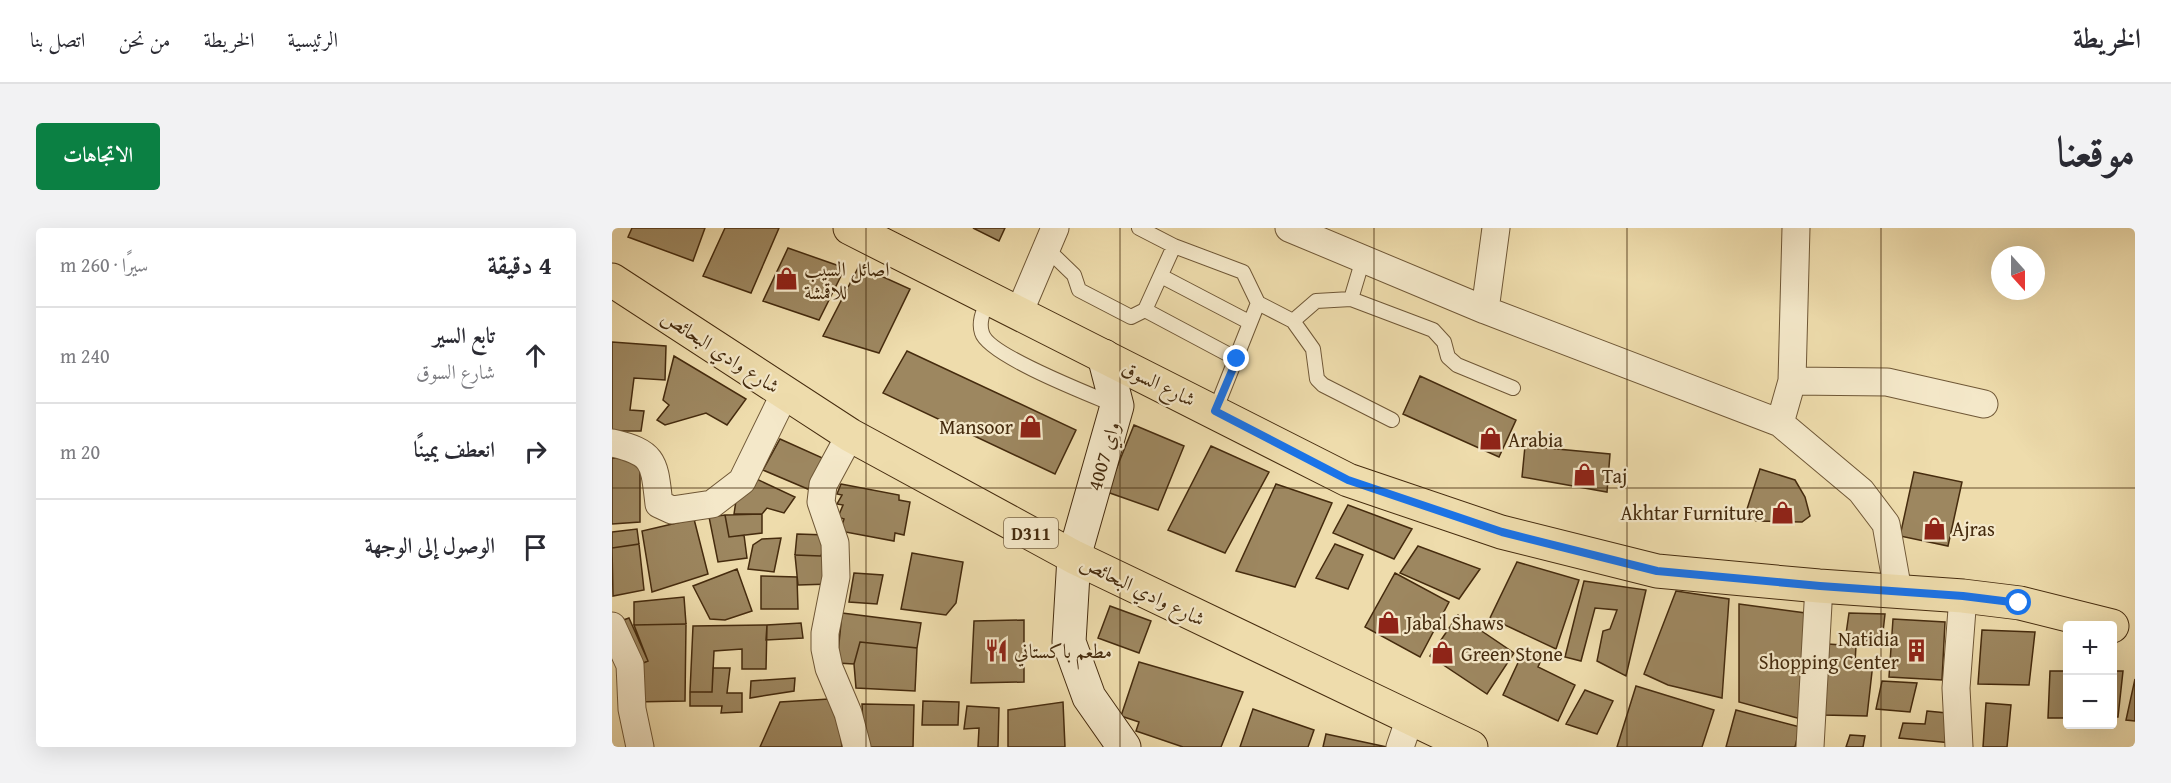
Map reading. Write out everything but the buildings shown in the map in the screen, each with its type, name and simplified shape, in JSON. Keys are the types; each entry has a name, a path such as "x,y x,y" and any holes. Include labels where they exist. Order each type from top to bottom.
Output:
{"main road":[{"name":"شارع السوق","path":"850,228 1348,480 1502,532 1657,571 1963,596 2019,603 2092,621"},
{"name":"شارع وادي البحائص","path":"612,280 850,435 1074,557 1405,733 1471,747"},
{"name":"شارع السوق","path":"2117,627 2135,631"}],"street":[{"path":"1289,228 1485,310 1780,423 1861,492 1886,524 1898,591"},
{"path":"1485,310 1496,228"},
{"path":"1780,423 1792,381 1796,228"},
{"path":"1019,313 1050,238"},
{"name":"واي 4007","path":"1104,356 1117,406 1074,557 1069,642 1089,697 1124,747"},
{"path":"1792,381 1887,382 1984,404"},
{"path":"612,443 647,456 655,466 659,504 672,510 712,504 742,481 785,393"},
{"path":"850,435 823,485 821,502 835,543 836,577 825,633 825,650 829,668 848,713 857,747"},
{"path":"1810,747 1820,586"},
{"path":"1959,747 1956,688 1963,596"},
{"path":"612,626 630,665 632,709 640,747"}],"lane":[{"path":"1139,228 1174,246 1243,272 1258,303 1293,321 1313,350 1317,379 1323,385 1392,420"},
{"path":"1050,238 1074,274 1079,290 1131,317 1145,310 1174,246"},
{"path":"1351,298 1364,259"},
{"path":"1161,276 1249,322"},
{"path":"989,298 980,322 982,336 996,349 1054,379 1117,406"},
{"path":"1293,321 1316,301 1351,298 1433,330 1444,342 1448,357 1457,365 1513,388"},
{"path":"1215,411 1258,303"},
{"path":"1145,310 1237,359"}],"place":[{"name":"اصائل السيب للاقمشة","path":"786,279"},
{"name":"Mansoor","path":"1031,426"},
{"name":"Arabia","path":"1490,439"},
{"name":"Taj","path":"1584,475"},
{"name":"Akhtar Furniture","path":"1782,512"},
{"name":"Ajras","path":"1934,528"},
{"name":"Jabal Shaws","path":"1388,622"},
{"name":"مطعم باكستاني","path":"996,650"},
{"name":"Natidia Shopping Center","path":"1917,650"},
{"name":"Green Stone","path":"1443,653"}],"route":[{"path":"1237,359 1215,411 1348,480 1502,532 1657,571 1963,596 2019,603"}]}
